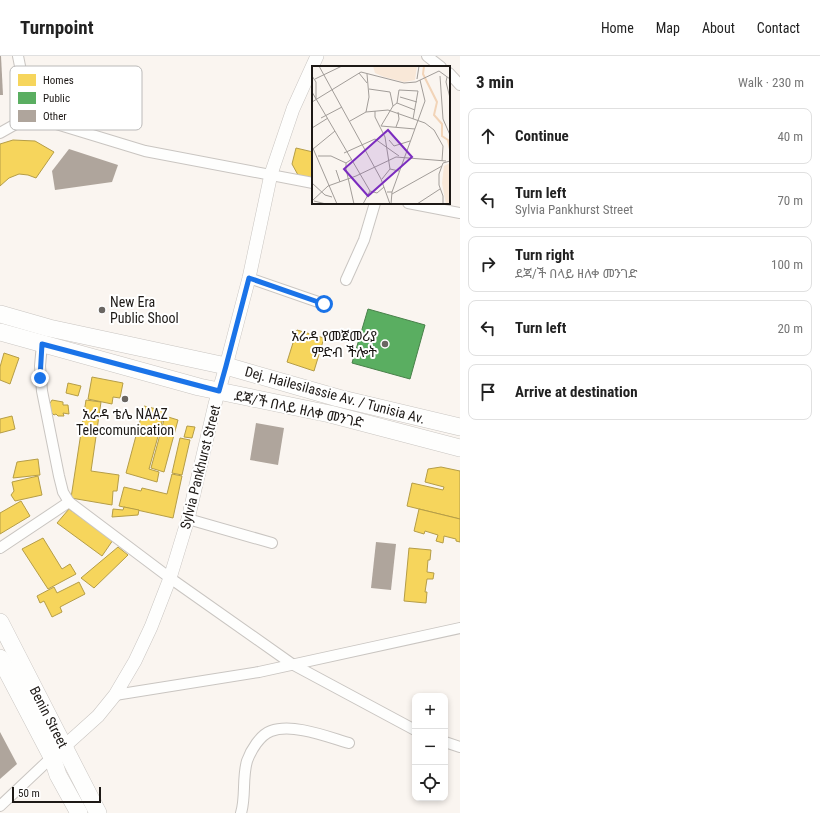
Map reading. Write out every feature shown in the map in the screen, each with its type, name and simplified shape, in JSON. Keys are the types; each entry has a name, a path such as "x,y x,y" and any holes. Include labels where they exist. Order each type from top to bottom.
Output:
{"main road":[{"name":"Dej. Hailesilassie Av. / Tunisia Av.","path":"0,314 49,328 226,366 338,398 460,427"},
{"name":"ደጃ/ች በላይ ዘለቀ መንገድ","path":"0,332 219,391 330,414 460,448"},
{"name":"Benin Street","path":"0,622 16,670 58,752 98,813"},
{"name":"Benin Street","path":"0,658 16,670"},
{"name":"Benin Street","path":"58,752 58,775 79,813"}],"street":[{"path":"18,56 20,66"},
{"name":"Sylvia Pankhurst Street","path":"312,66 317,56"},
{"path":"428,56 440,66"},
{"name":"Sylvia Pankhurst Street","path":"58,752 98,716 115,695 135,662 151,627 170,578 188,519 219,391 249,278 271,174 293,109 312,67"},
{"path":"450,74 460,85"},
{"path":"0,133 10,127"},
{"path":"76,130 145,151 312,183"},
{"path":"346,280 364,240 375,204"},
{"path":"413,204 460,213"},
{"path":"249,278 324,304"},
{"path":"42,344 40,366 42,391 59,476 63,492 69,502 170,578 292,664 413,729"},
{"path":"0,548 69,502"},
{"path":"188,519 272,543"},
{"path":"115,695 259,672 460,628"},
{"path":"241,813 243,807 243,782 247,761 257,742 271,731 298,729 350,743"},
{"path":"448,743 460,747"},
{"path":"0,806 58,752"}],"building: Homes":[{"path":"13,140 35,141 54,152 36,178 19,174 9,178 0,186 0,144"},
{"path":"296,148 312,152 312,179 298,175 292,164"},
{"path":"297,330 324,338 314,371 287,362"},
{"path":"4,353 19,358 10,384 0,380 0,367"},
{"path":"92,377 123,383 120,398 113,397 112,404 88,399"},
{"path":"68,383 81,386 78,396 66,393"},
{"path":"52,400 63,402 63,405 68,405 69,414 63,413 64,416 54,415 47,408"},
{"path":"86,400 101,402 91,471 119,475 117,491 113,491 112,505 71,498"},
{"path":"144,406 165,411 149,469 159,472 157,482 126,473"},
{"path":"12,416 15,429 0,433 0,419"},
{"path":"165,416 178,420 164,472 151,468"},
{"path":"187,426 195,427 192,438 184,437"},
{"path":"180,438 190,440 182,475 172,473"},
{"path":"38,459 40,475 13,478 17,462"},
{"path":"441,467 460,471 460,519 407,506 412,483 443,490 444,487 425,482 428,469"},
{"path":"172,474 182,476 173,518 119,506 124,487 141,491 142,488 167,494"},
{"path":"38,476 42,495 15,501 11,495 14,491 12,482"},
{"path":"21,501 30,516 0,534 0,513"},
{"path":"124,507 139,510 138,515 112,517 113,509 123,510"},
{"path":"69,509 113,540 102,556 57,523"},
{"path":"419,509 460,519 460,542 456,541 456,539 444,536 443,543 436,541 438,535 425,531 424,534 414,531"},
{"path":"43,538 62,569 70,564 76,574 48,589 22,549"},
{"path":"118,547 128,555 94,588 81,578"},
{"path":"409,548 431,550 427,572 434,573 433,579 427,579 425,592 427,592 426,603 404,601"},
{"path":"79,582 85,594 60,607 62,612 52,617 44,601 40,603 37,596 54,587 57,593"}],"building: Public":[{"path":"368,309 425,325 410,379 352,363"}],"building: Other":[{"path":"1,56 3,95 0,95"},
{"path":"69,149 118,165 112,182 55,190 52,171"},
{"path":"256,423 284,428 278,465 250,460"},
{"path":"376,542 396,544 391,590 371,588"},
{"path":"0,732 17,764 0,779"}],"place":[{"name":"New Era Public Shool","path":"102,310"},
{"name":"አራዳ የመጀመሪያ ምድብ ችሎት","path":"385,344"},
{"name":"አራዳ ቴሌ NAAZ Telecomunication","path":"125,399"}],"route":[{"path":"40,378 42,344 199,387 219,391 249,278 324,304"}]}
